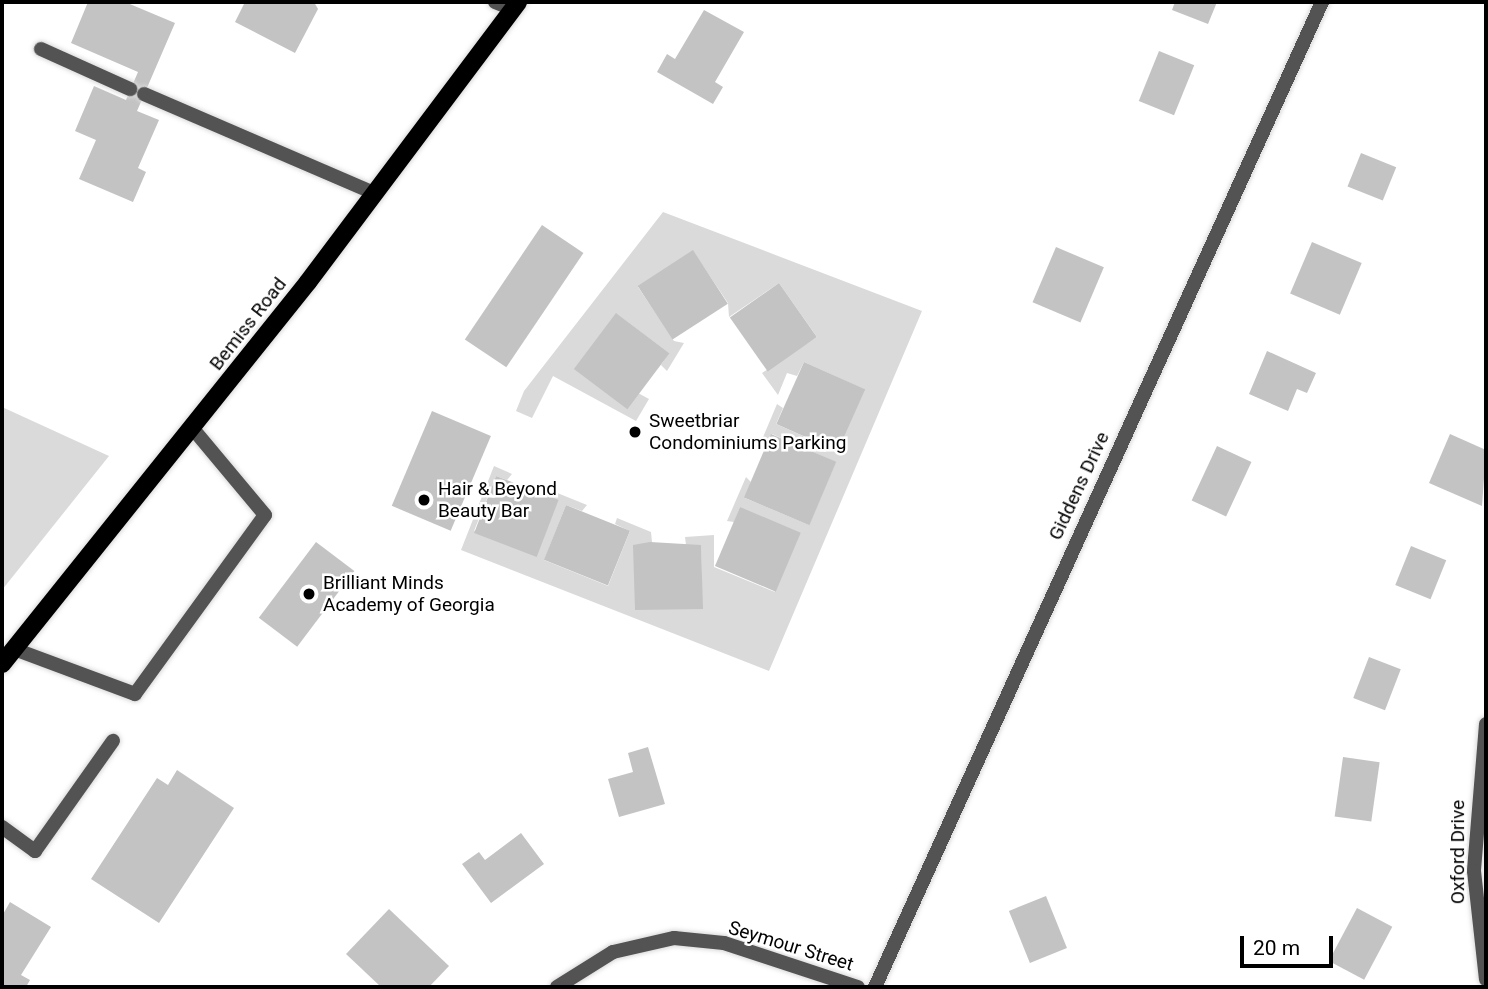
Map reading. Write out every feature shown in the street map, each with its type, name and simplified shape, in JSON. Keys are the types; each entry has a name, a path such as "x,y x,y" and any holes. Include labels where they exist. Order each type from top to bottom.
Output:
{"main road":[{"name":"Bemiss Road","path":"2,664 193,429 515,6"}],"street":[{"path":"495,2 515,6"},
{"name":"Giddens Drive","path":"875,987 1322,2"},
{"path":"41,49 374,193"},
{"path":"14,649 135,694 265,515 193,429"},
{"name":"Oxford Drive","path":"1486,724 1474,871 1486,979"},
{"path":"2,827 35,851 113,741"},
{"name":"Seymour Street","path":"557,987 613,952 674,938 724,943 858,987"}],"shaded area":[{"path":"663,212 922,311 769,671 461,550 494,466 512,474 507,480 496,476 474,531 545,488 587,505 582,511 566,505 544,560 608,586 630,531 615,524 617,518 651,532 652,542 702,609 701,545 686,545 685,537 714,535 714,567 775,592 740,507 734,522 727,521 746,477 751,482 745,498 809,525 836,462 772,434 758,449 777,404 783,408 776,424 837,451 864,389 804,362 797,376 787,373 778,395 762,373 817,337 779,283 729,317 728,303 693,251 638,287 674,341 684,343 667,371 661,365 669,353 617,314 638,393 649,399 636,421 553,376 532,418 516,411 524,391"},
{"path":"2,407 109,456 2,590"}],"building":[{"path":"88,2 125,2 175,23 137,111 159,120 138,168 146,172 133,202 79,179 96,140 75,131 94,86 126,100 138,72 71,43"},
{"path":"245,2 314,2 318,9 295,53 235,22"},
{"path":"1175,2 1217,2 1208,24 1172,10"},
{"path":"704,10 744,32 715,82 723,87 713,104 657,72 667,54 675,59"},
{"path":"1159,51 1194,65 1174,115 1139,101"},
{"path":"1361,153 1396,167 1383,201 1348,186"},
{"path":"542,225 583,253 506,367 465,339"},
{"path":"1312,242 1362,263 1340,315 1290,294"},
{"path":"1056,247 1104,267 1080,323 1033,302"},
{"path":"693,250 728,304 673,340 638,286"},
{"path":"779,283 817,337 768,371 730,317"},
{"path":"616,313 670,353 627,409 574,369"},
{"path":"1267,351 1316,373 1307,393 1297,389 1288,411 1249,394"},
{"path":"804,362 865,389 838,451 776,424"},
{"path":"432,411 491,436 451,531 392,506"},
{"path":"771,434 836,462 809,525 744,498"},
{"path":"1450,434 1486,450 1482,506 1429,483"},
{"path":"1217,446 1251,462 1226,516 1192,500"},
{"path":"496,476 559,500 537,557 474,533"},
{"path":"566,505 630,531 608,586 544,560"},
{"path":"740,507 801,533 776,592 715,566"},
{"path":"316,542 354,571 297,647 259,618"},
{"path":"650,542 701,545 703,609 635,610 633,545"},
{"path":"1411,546 1446,560 1430,599 1395,585"},
{"path":"1369,657 1401,669 1385,710 1353,698"},
{"path":"648,747 665,804 619,817 608,779 633,772 628,753"},
{"path":"1343,757 1380,762 1371,822 1335,816"},
{"path":"177,770 234,808 159,923 91,879 157,778 168,785"},
{"path":"521,833 544,864 491,903 462,864 479,852 485,860"},
{"path":"1046,896 1067,948 1030,963 1009,911"},
{"path":"10,902 51,927 21,975 30,980 26,987 2,987 2,916"},
{"path":"1357,908 1392,927 1364,980 1329,961"},
{"path":"389,909 449,966 429,987 381,987 346,954"}],"place":[{"name":"Sweetbriar Condominiums Parking","path":"635,432"},
{"name":"Hair & Beyond Beauty Bar","path":"424,500"},
{"name":"Brilliant Minds Academy of Georgia","path":"309,594"}]}
